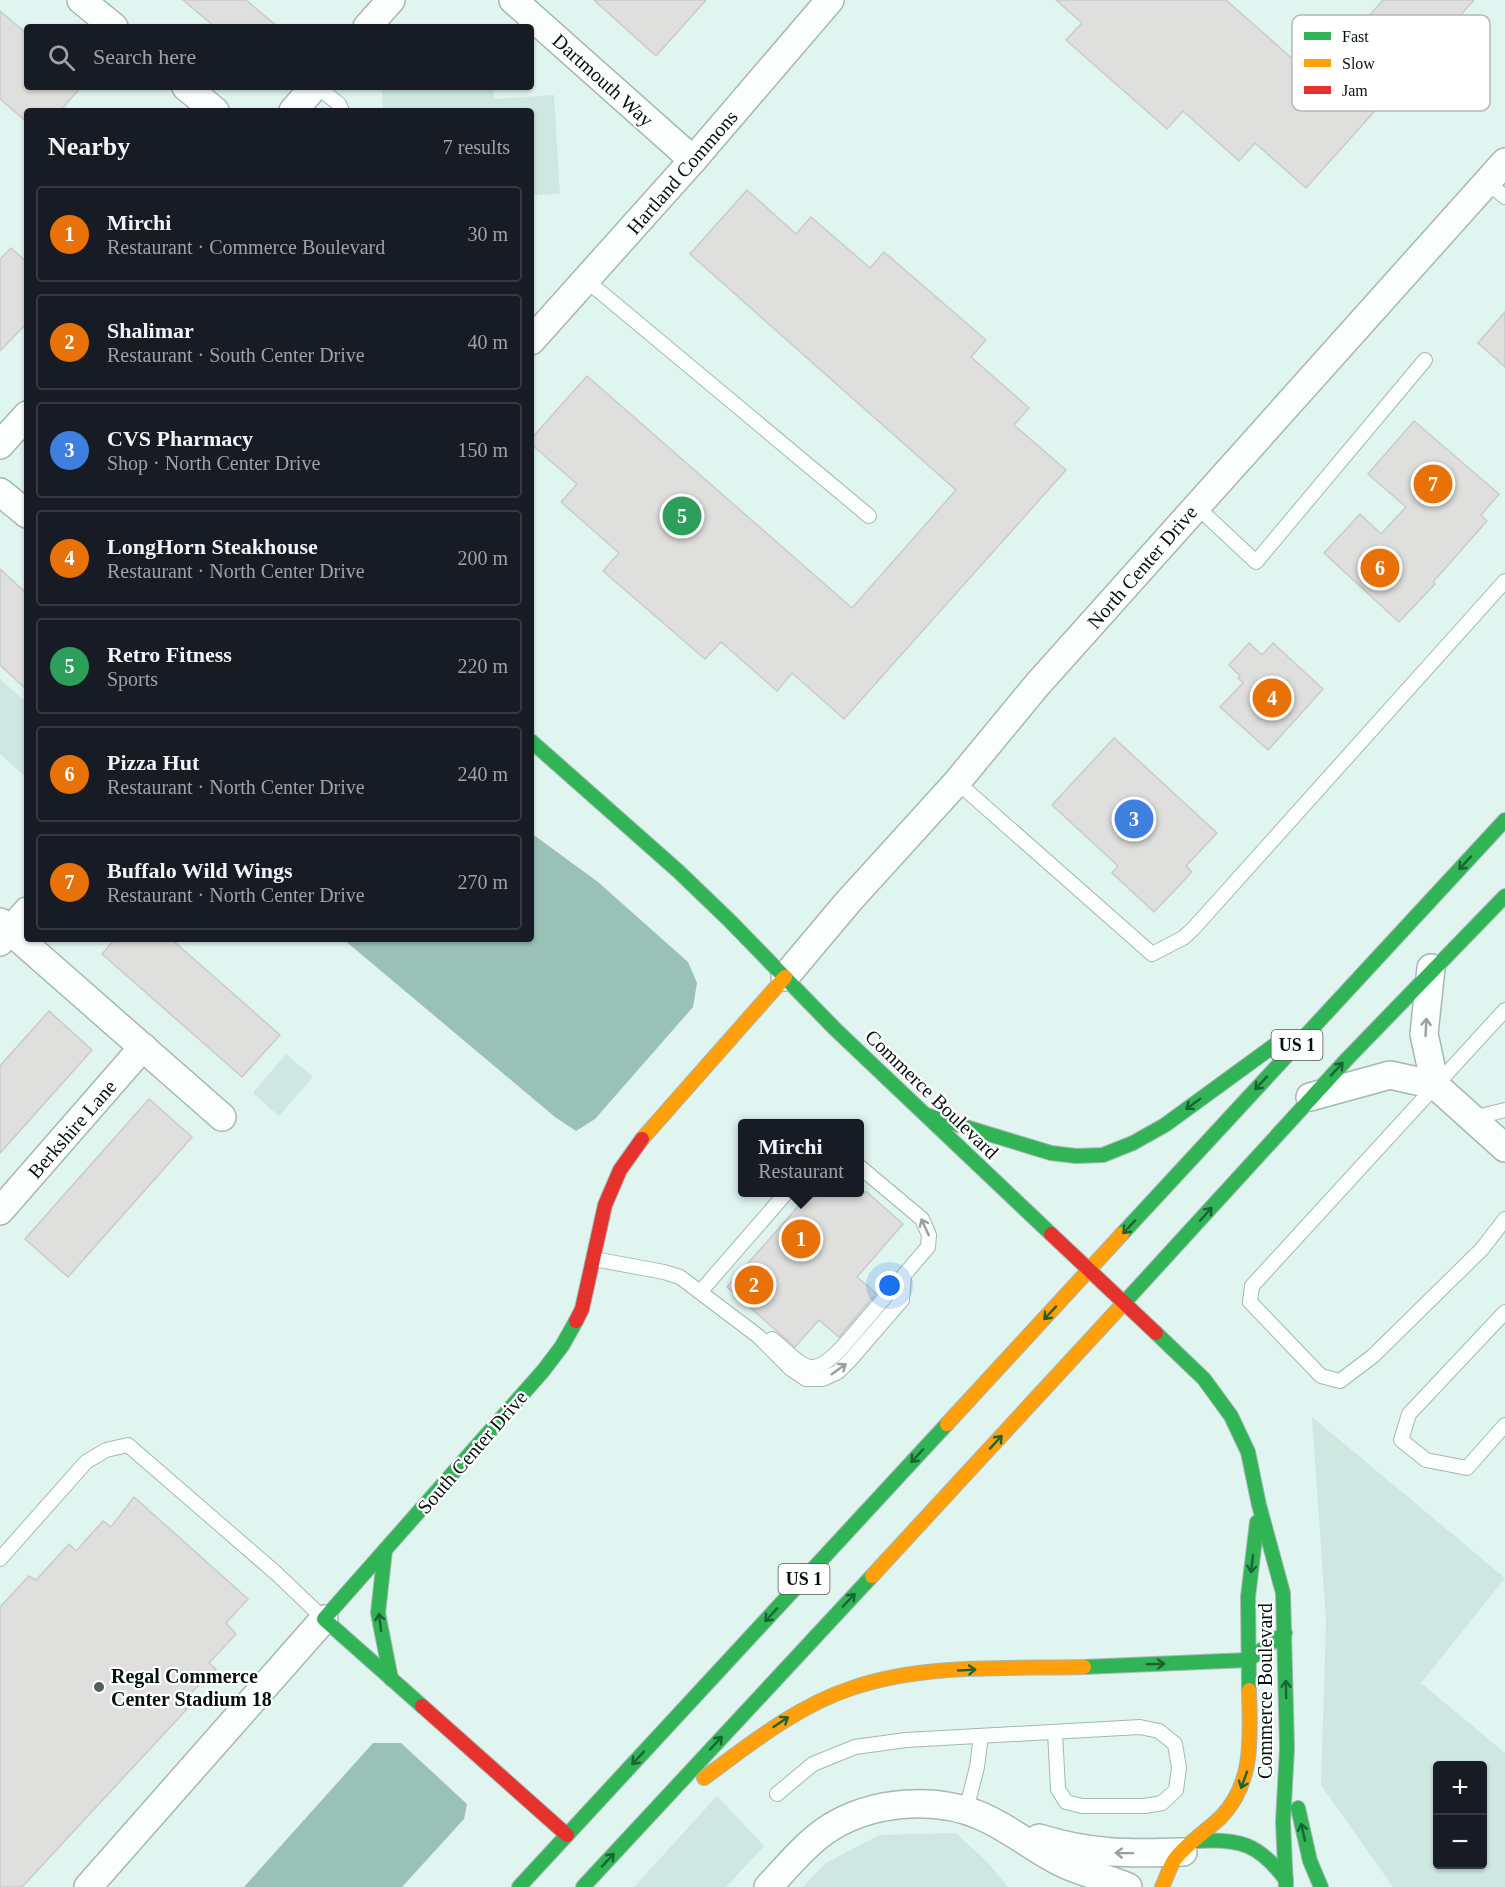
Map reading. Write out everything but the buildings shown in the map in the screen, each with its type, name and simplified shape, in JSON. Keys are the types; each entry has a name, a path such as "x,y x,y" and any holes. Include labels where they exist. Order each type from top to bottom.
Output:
{"main road":[{"name":"Commerce Boulevard","path":"534,744 678,871 835,1029 1204,1379 1231,1416 1248,1452 1259,1505 1283,1593 1287,1748 1283,1822 1286,1883"},
{"name":"US 1","path":"519,1887 1505,820"},
{"name":"US 1","path":"583,1887 1124,1303 1310,1097 1431,968 1505,896"},
{"name":"South Center Drive","path":"324,1619 535,1380 562,1346 582,1309 610,1191 622,1166 784,977"},
{"path":"926,1115 1052,1153 1076,1156 1103,1155 1133,1143 1165,1125 1342,995"},
{"name":"Commerce Boulevard","path":"1162,1887 1169,1868 1230,1807 1246,1776 1250,1742 1248,1597 1259,1505"},
{"path":"385,1550 378,1613 391,1679"},
{"path":"324,1619 567,1835"},
{"path":"634,1832 790,1716 830,1696 874,1681 925,1673 966,1670 1216,1663 1248,1660 1285,1634"},
{"path":"1287,1748 1301,1827 1310,1861 1321,1887"},
{"path":"1189,1846 1226,1839 1248,1844 1268,1857 1286,1883"}],"street":[{"path":"81,0 110,24"},
{"path":"370,24 391,0"},
{"name":"Dartmouth Way","path":"513,0 693,160"},
{"name":"Hartland Commons","path":"534,338 693,160 831,0"},
{"path":"190,90 211,108"},
{"path":"297,108 313,90"},
{"name":"North Center Drive","path":"784,977 848,902 957,782 1037,686 1196,506 1496,189 1505,162"},
{"path":"0,445 24,418"},
{"path":"0,492 24,512"},
{"path":"9,926 24,940"},
{"path":"27,942 222,1117"},
{"path":"1431,968 1424,1034 1436,1085"},
{"name":"Berkshire Lane","path":"0,1211 143,1047"},
{"path":"1310,1097 1390,1075 1436,1085 1505,1148"},
{"name":"South Center Drive","path":"88,1887 324,1619"},
{"path":"768,1887 831,1827 861,1813 912,1804 948,1806 966,1810 1002,1827 1059,1862 1128,1887"},
{"path":"1002,1827 1055,1843 1122,1854 1189,1846"}],"lane":[{"path":"320,90 339,104 341,108"},
{"path":"586,280 869,516"},
{"path":"1196,506 1256,562 1425,360"},
{"path":"957,782 1152,954 1183,938 1192,929 1505,581"},
{"path":"1505,1010 1252,1287 1250,1302 1321,1376 1340,1381 1373,1356 1482,1249 1505,1220"},
{"path":"1473,1118 1505,1110"},
{"path":"594,1259 680,1276 758,1336 791,1369 806,1379 823,1379 838,1372 902,1300 904,1276 928,1247 929,1235 922,1219 864,1170"},
{"path":"701,1291 783,1197"},
{"path":"1505,1312 1409,1414 1401,1440 1426,1460 1467,1468 1505,1425"},
{"path":"0,1559 86,1462 106,1450 128,1445 269,1567 324,1619"},
{"path":"777,1794 813,1764 855,1747 906,1740 1140,1727 1159,1731 1175,1744 1179,1768 1176,1790 1162,1803 1145,1806 1082,1806 1066,1802 1058,1789 1055,1732"},
{"path":"966,1810 977,1767 981,1736"}],"shaded area":[{"path":"382,90 493,90 494,99 554,95 560,194 534,195 534,108 383,108"},
{"path":"0,679 24,700 24,775 0,754"},
{"path":"534,835 598,882 688,962 697,983 693,1007 595,1119 576,1131 555,1117 347,942 534,942"},
{"path":"286,1054 313,1077 279,1116 253,1093"},
{"path":"1312,1417 1505,1578 1421,1683 1505,1753 1505,1887 1393,1887 1321,1785 1326,1621"},
{"path":"373,1743 401,1743 467,1804 464,1819 402,1887 244,1887"},
{"path":"717,1796 764,1846 726,1887 634,1887"},
{"path":"956,1833 988,1863 1008,1887 803,1887 826,1863 879,1835"}],"traffic: fast":[{"path":"534,744 678,871 835,1029 1051,1234"},
{"path":"1122,1234 1505,820"},
{"path":"1122,1305 1347,1059 1505,896"},
{"path":"926,1115 1051,1153 1076,1156 1103,1155 1133,1143 1165,1125 1283,1039"},
{"path":"422,1706 324,1619 543,1371 562,1346 576,1321"},
{"path":"1156,1333 1204,1379 1231,1416 1248,1452 1259,1505 1283,1593 1287,1748 1283,1822 1286,1887"},
{"path":"519,1887 947,1424"},
{"path":"1249,1690 1248,1597 1257,1522"},
{"path":"385,1550 378,1613 391,1679"},
{"path":"583,1887 872,1576"},
{"path":"1084,1667 1248,1660 1285,1633"},
{"path":"1298,1808 1310,1861 1321,1887"},
{"path":"1196,1841 1225,1841 1247,1846 1267,1858 1286,1880"}],"traffic: slow":[{"path":"642,1139 785,977"},
{"path":"947,1424 1122,1234"},
{"path":"872,1576 1122,1305"},
{"path":"704,1778 793,1715 852,1688 908,1674 937,1671 1084,1667"},
{"path":"1162,1887 1177,1856 1221,1817 1240,1789 1250,1741 1249,1690"}],"traffic: jam":[{"path":"576,1321 582,1309 605,1205 620,1170 642,1139"},
{"path":"1051,1234 1156,1333"},
{"path":"422,1706 567,1835"}],"place":[{"name":"Buffalo Wild Wings","path":"1433,484"},
{"name":"Retro Fitness","path":"682,516"},
{"name":"Pizza Hut","path":"1380,568"},
{"name":"LongHorn Steakhouse","path":"1272,698"},
{"name":"CVS Pharmacy","path":"1134,819"},
{"name":"Mirchi","path":"801,1239"},
{"name":"Shalimar","path":"754,1285"},
{"name":"Regal Commerce Center Stadium 18","path":"99,1687"}]}
